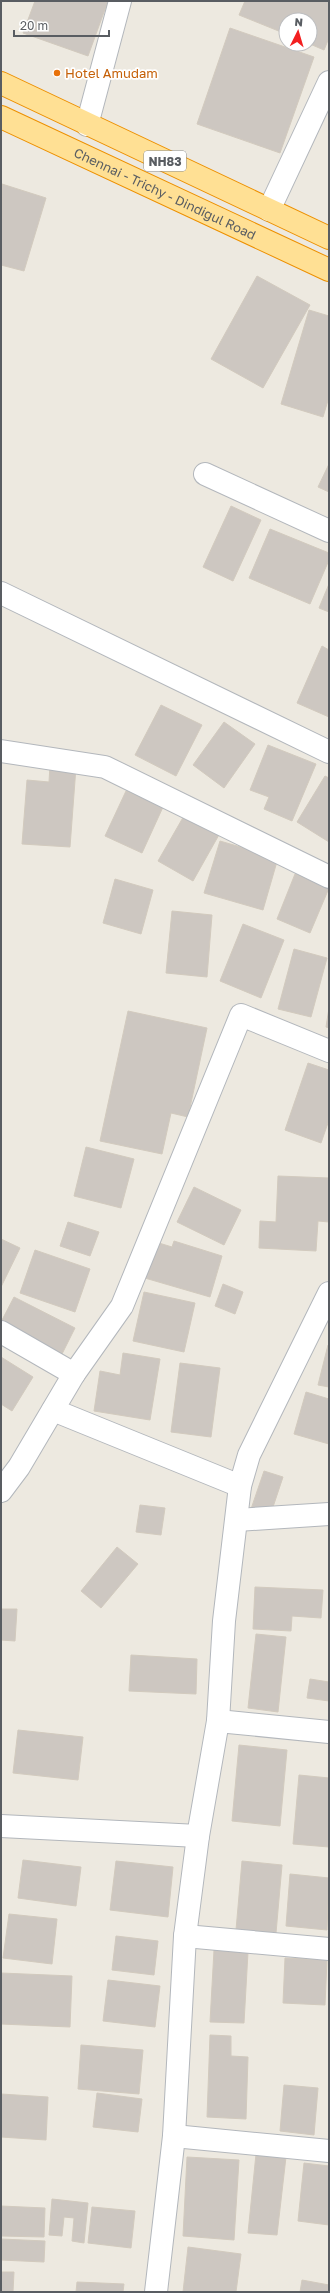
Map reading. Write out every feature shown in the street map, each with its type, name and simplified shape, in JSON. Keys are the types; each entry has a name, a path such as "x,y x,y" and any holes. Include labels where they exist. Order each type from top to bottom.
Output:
{"highway":[{"name":"NH83","path":"1,83 329,238"},
{"name":"Chennai - Trichy - Dindigul Road","path":"1,117 329,270"}],"street":[{"path":"88,125 120,1"},
{"path":"269,210 329,82"},
{"path":"205,474 329,532"},
{"path":"1,593 329,752"},
{"path":"1,751 105,767 329,877"},
{"path":"1,1491 19,1467 74,1374 122,1306 241,1015 329,1051"},
{"path":"156,2292 174,2136 185,1936 198,1836 218,1722 224,1621 240,1486 249,1455 329,1293"},
{"path":"1,1332 74,1374"},
{"path":"53,1410 240,1486"},
{"path":"237,1520 329,1514"},
{"path":"218,1722 329,1732"},
{"path":"1,1826 198,1836"},
{"path":"185,1936 329,1949"},
{"path":"174,2136 329,2151"}],"building":[{"path":"35,1 108,1 88,56 23,33"},
{"path":"245,1 329,1 329,38 324,50 318,47 318,12 278,12 278,31 239,15"},
{"path":"230,28 278,45 278,52 300,52 314,57 280,153 197,124"},
{"path":"2,184 46,198 24,271 1,265"},
{"path":"257,276 310,305 263,388 211,359"},
{"path":"309,310 329,316 329,397 323,417 281,404"},
{"path":"329,464 329,492 318,487"},
{"path":"231,506 261,520 233,581 203,567"},
{"path":"270,529 329,553 329,560 310,604 249,578"},
{"path":"329,584 329,612 319,608"},
{"path":"322,646 329,650 329,717 297,703"},
{"path":"161,705 202,725 176,776 135,755"},
{"path":"224,722 255,744 224,788 193,765"},
{"path":"268,745 316,764 292,821 264,809 269,797 250,790"},
{"path":"50,765 76,767 70,847 22,844 27,780 49,782"},
{"path":"325,776 329,778 329,842 297,822"},
{"path":"126,791 163,807 142,853 105,836"},
{"path":"185,814 220,833 193,881 158,861"},
{"path":"220,841 278,858 263,910 204,893"},
{"path":"295,874 329,888 310,933 277,919"},
{"path":"115,879 153,890 141,934 103,923"},
{"path":"172,911 212,915 207,977 166,973"},
{"path":"243,924 284,940 261,998 220,981"},
{"path":"294,949 327,958 311,1017 278,1009"},
{"path":"329,1008 329,1028 326,1027"},
{"path":"128,1011 207,1028 188,1117 171,1113 162,1154 100,1141"},
{"path":"308,1063 329,1070 329,1120 321,1143 285,1130"},
{"path":"86,1147 134,1159 121,1208 74,1196"},
{"path":"278,1176 329,1178 329,1222 318,1221 316,1251 259,1248 260,1221 276,1222"},
{"path":"194,1187 241,1210 224,1245 177,1222"},
{"path":"68,1222 99,1232 90,1256 60,1246"},
{"path":"1,1239 20,1248 1,1287"},
{"path":"149,1240 172,1247 174,1241 222,1256 210,1297 138,1276"},
{"path":"35,1250 90,1269 75,1312 20,1293"},
{"path":"223,1284 243,1292 235,1314 215,1306"},
{"path":"144,1292 195,1303 184,1352 133,1341"},
{"path":"14,1297 75,1328 61,1356 1,1322"},
{"path":"329,1345 329,1387 318,1385"},
{"path":"123,1353 160,1359 150,1420 94,1411 100,1371 120,1375"},
{"path":"1,1357 33,1377 12,1411 1,1404"},
{"path":"180,1363 220,1368 211,1437 171,1432"},
{"path":"306,1392 329,1399 329,1444 294,1434"},
{"path":"264,1471 283,1477 270,1516 251,1509"},
{"path":"140,1505 165,1508 161,1535 136,1532"},
{"path":"117,1547 138,1564 101,1608 81,1591"},
{"path":"255,1587 323,1590 321,1618 292,1616 291,1631 253,1629"},
{"path":"1,1609 17,1609 15,1641 1,1640"},
{"path":"256,1634 286,1637 278,1712 248,1708"},
{"path":"131,1655 197,1659 196,1694 129,1691"},
{"path":"310,1679 329,1682 329,1701 307,1698"},
{"path":"18,1730 83,1737 78,1780 13,1773"},
{"path":"239,1745 287,1750 280,1826 232,1821"},
{"path":"299,1775 329,1778 329,1847 293,1844"},
{"path":"23,1860 81,1867 76,1906 18,1898"},
{"path":"116,1861 173,1867 168,1917 110,1910"},
{"path":"242,1861 282,1865 276,1933 236,1930"},
{"path":"290,1874 329,1878 327,1930 286,1926"},
{"path":"9,1914 57,1919 52,1964 3,1958"},
{"path":"116,1936 158,1941 154,1975 112,1970"},
{"path":"214,1950 248,1952 244,2023 210,2022"},
{"path":"285,1958 327,1960 325,2005 283,2003"},
{"path":"1,1973 72,1976 70,2027 1,2024"},
{"path":"108,1980 160,1986 155,2027 103,2021"},
{"path":"210,2035 231,2036 231,2056 248,2057 246,2119 207,2117"},
{"path":"81,2045 143,2050 139,2094 78,2089"},
{"path":"284,2085 318,2088 314,2135 280,2131"},
{"path":"97,2093 142,2099 138,2132 93,2127"},
{"path":"1,2094 48,2097 46,2140 1,2137"},
{"path":"256,2154 286,2157 277,2235 248,2233"},
{"path":"187,2157 239,2160 234,2240 183,2236"},
{"path":"304,2163 329,2166 329,2225 298,2221"},
{"path":"52,2199 88,2203 84,2243 72,2241 74,2218 64,2217 62,2236 49,2235"},
{"path":"1,2206 45,2208 44,2237 1,2236"},
{"path":"92,2207 135,2211 131,2248 88,2243"},
{"path":"1,2239 45,2241 44,2262 1,2260"},
{"path":"188,2247 241,2254 236,2292 183,2292"},
{"path":"1,2272 14,2272 13,2292 1,2292"},
{"path":"302,2280 329,2285 329,2292 300,2292"},
{"path":"77,2282 124,2284 123,2292 76,2292"}],"place":[{"name":"Hotel Amudam","path":"57,73"}]}
